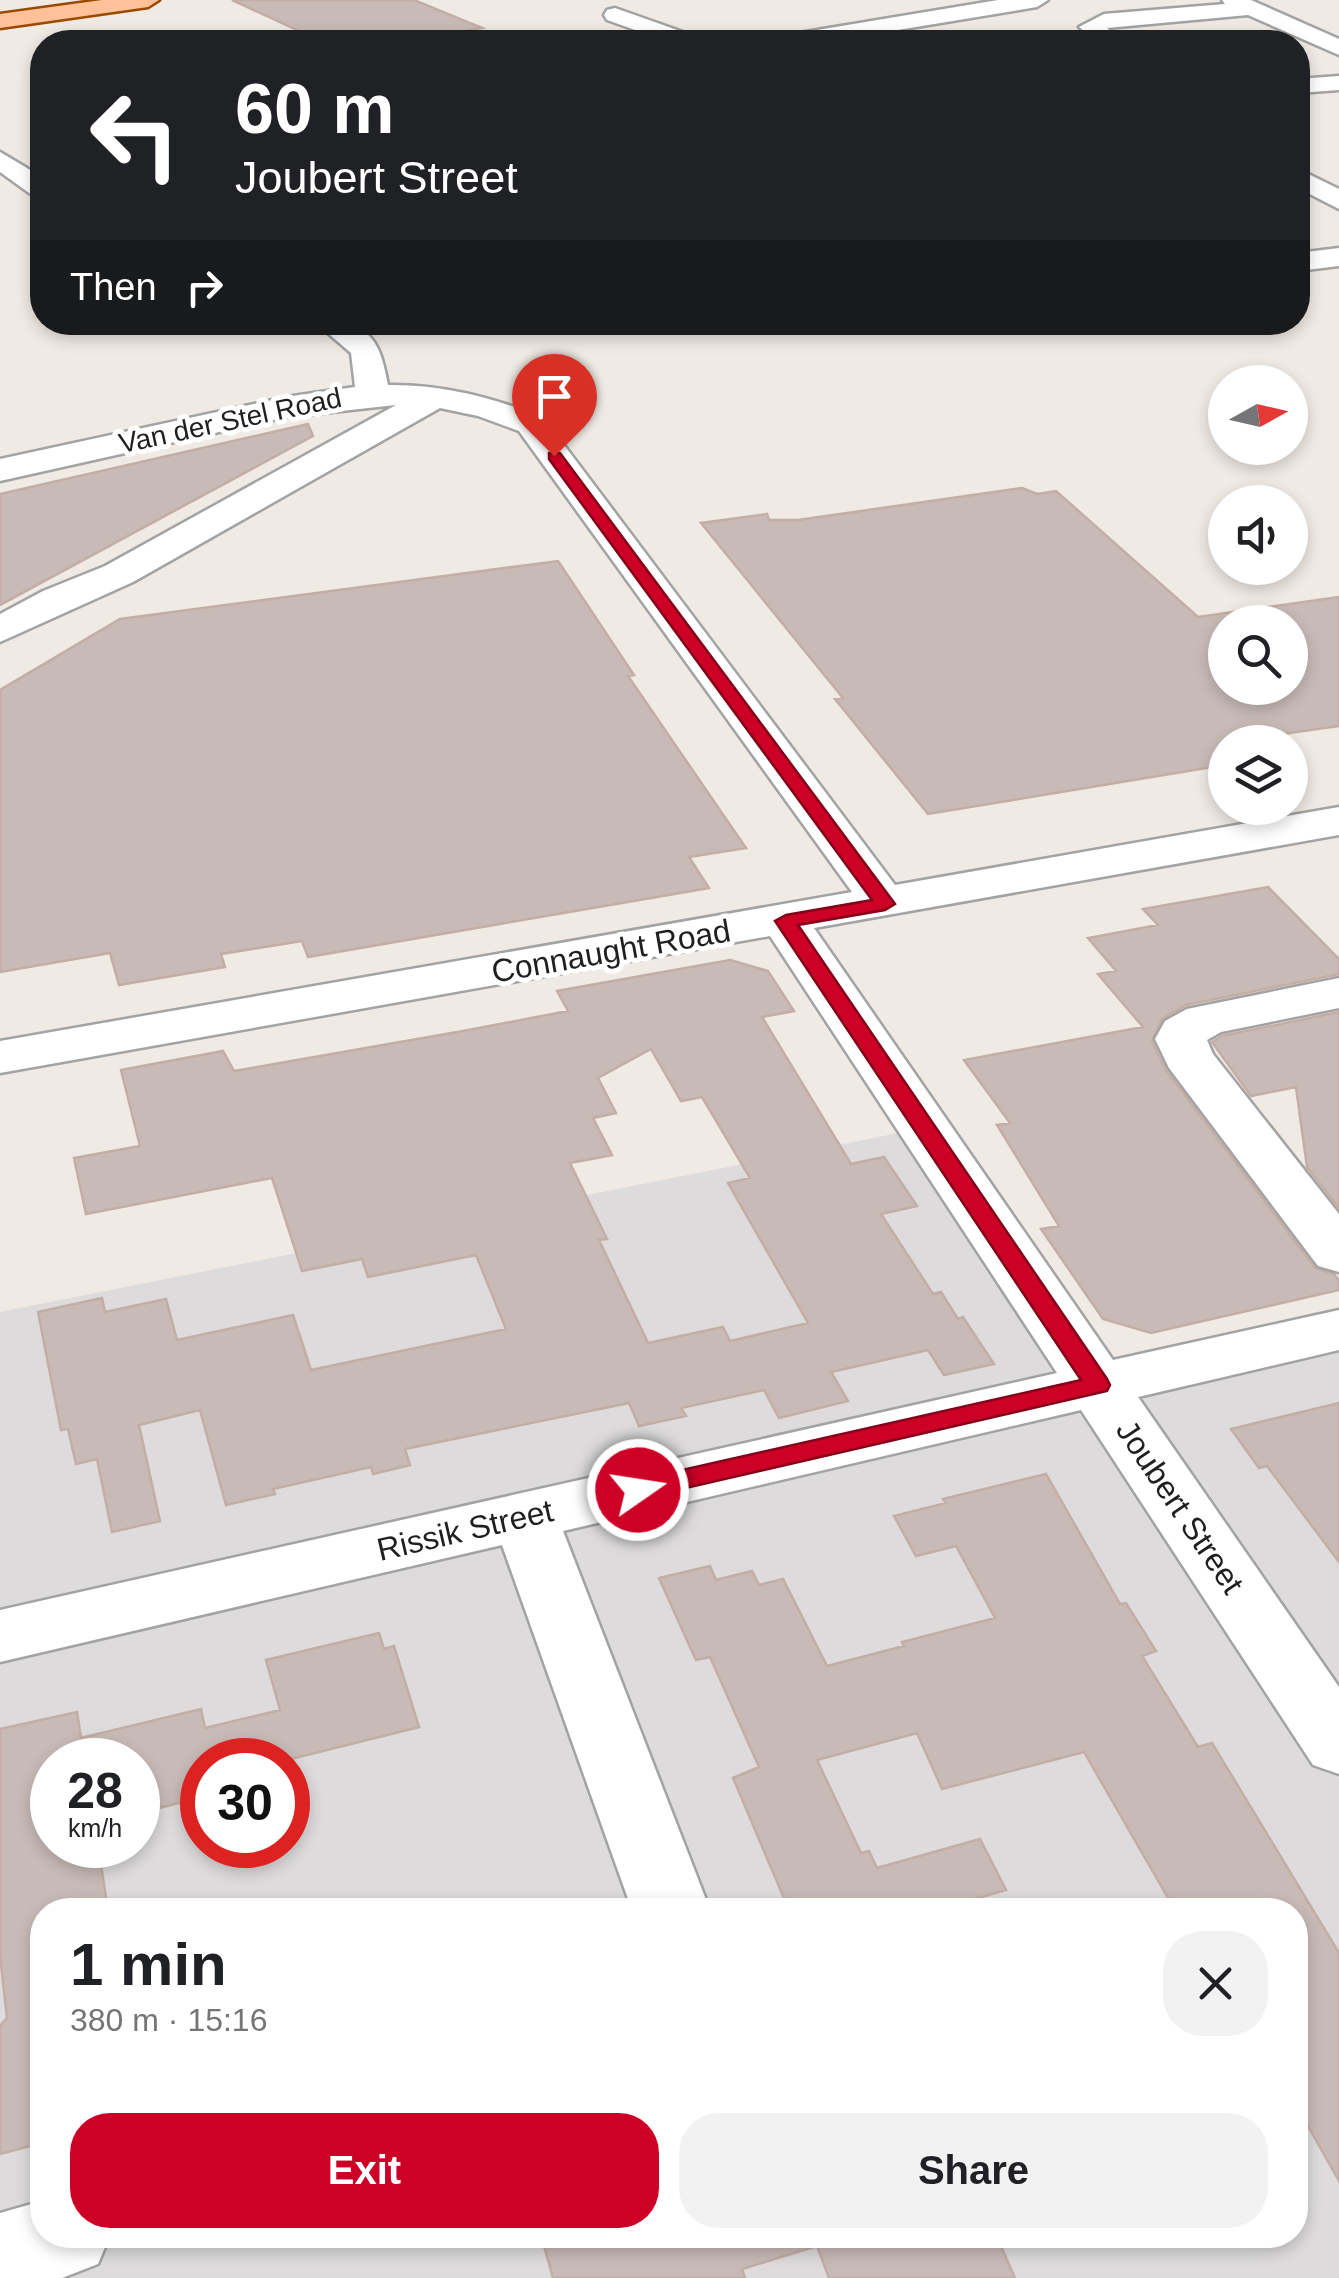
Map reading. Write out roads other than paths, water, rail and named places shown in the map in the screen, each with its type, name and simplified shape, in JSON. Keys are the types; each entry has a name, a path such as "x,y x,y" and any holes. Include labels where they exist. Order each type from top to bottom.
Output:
{"main road":[{"path":"0,9 65,0"},
{"path":"0,21 148,0"}],"street":[{"path":"882,30 986,4 1037,0"},
{"path":"1284,0 1333,22"},
{"path":"986,4 1027,26"},
{"path":"1093,30 1090,28 1104,21 1207,12 1242,4 1281,30"},
{"path":"1207,12 1245,30"},
{"path":"615,15 656,30"},
{"path":"766,27 771,30"},
{"path":"1310,49 1336,66"},
{"path":"1310,58 1336,66"},
{"path":"1310,69 1336,66"},
{"path":"1310,80 1336,66"},
{"path":"0,160 30,180"},
{"path":"1310,188 1331,205"},
{"path":"0,196 30,190"},
{"path":"1310,261 1339,257"},
{"name":"Van der Stel Road","path":"0,470 314,401 374,393 366,350 347,335"},
{"path":"374,393 438,396 493,406 531,424 885,904"},
{"path":"0,630 57,599 119,574 438,396"},
{"path":"0,656 82,606 119,574"},
{"name":"Connaught Road","path":"0,1057 1339,822"},
{"name":"Joubert Street","path":"786,921 1339,1745"},
{"path":"1339,993 1205,1020 1183,1032 1180,1039 1188,1056 1339,1253"},
{"name":"Rissik Street","path":"0,1636 1339,1330"},
{"path":"524,1516 667,1898"},
{"path":"0,2254 30,2245"}]}
